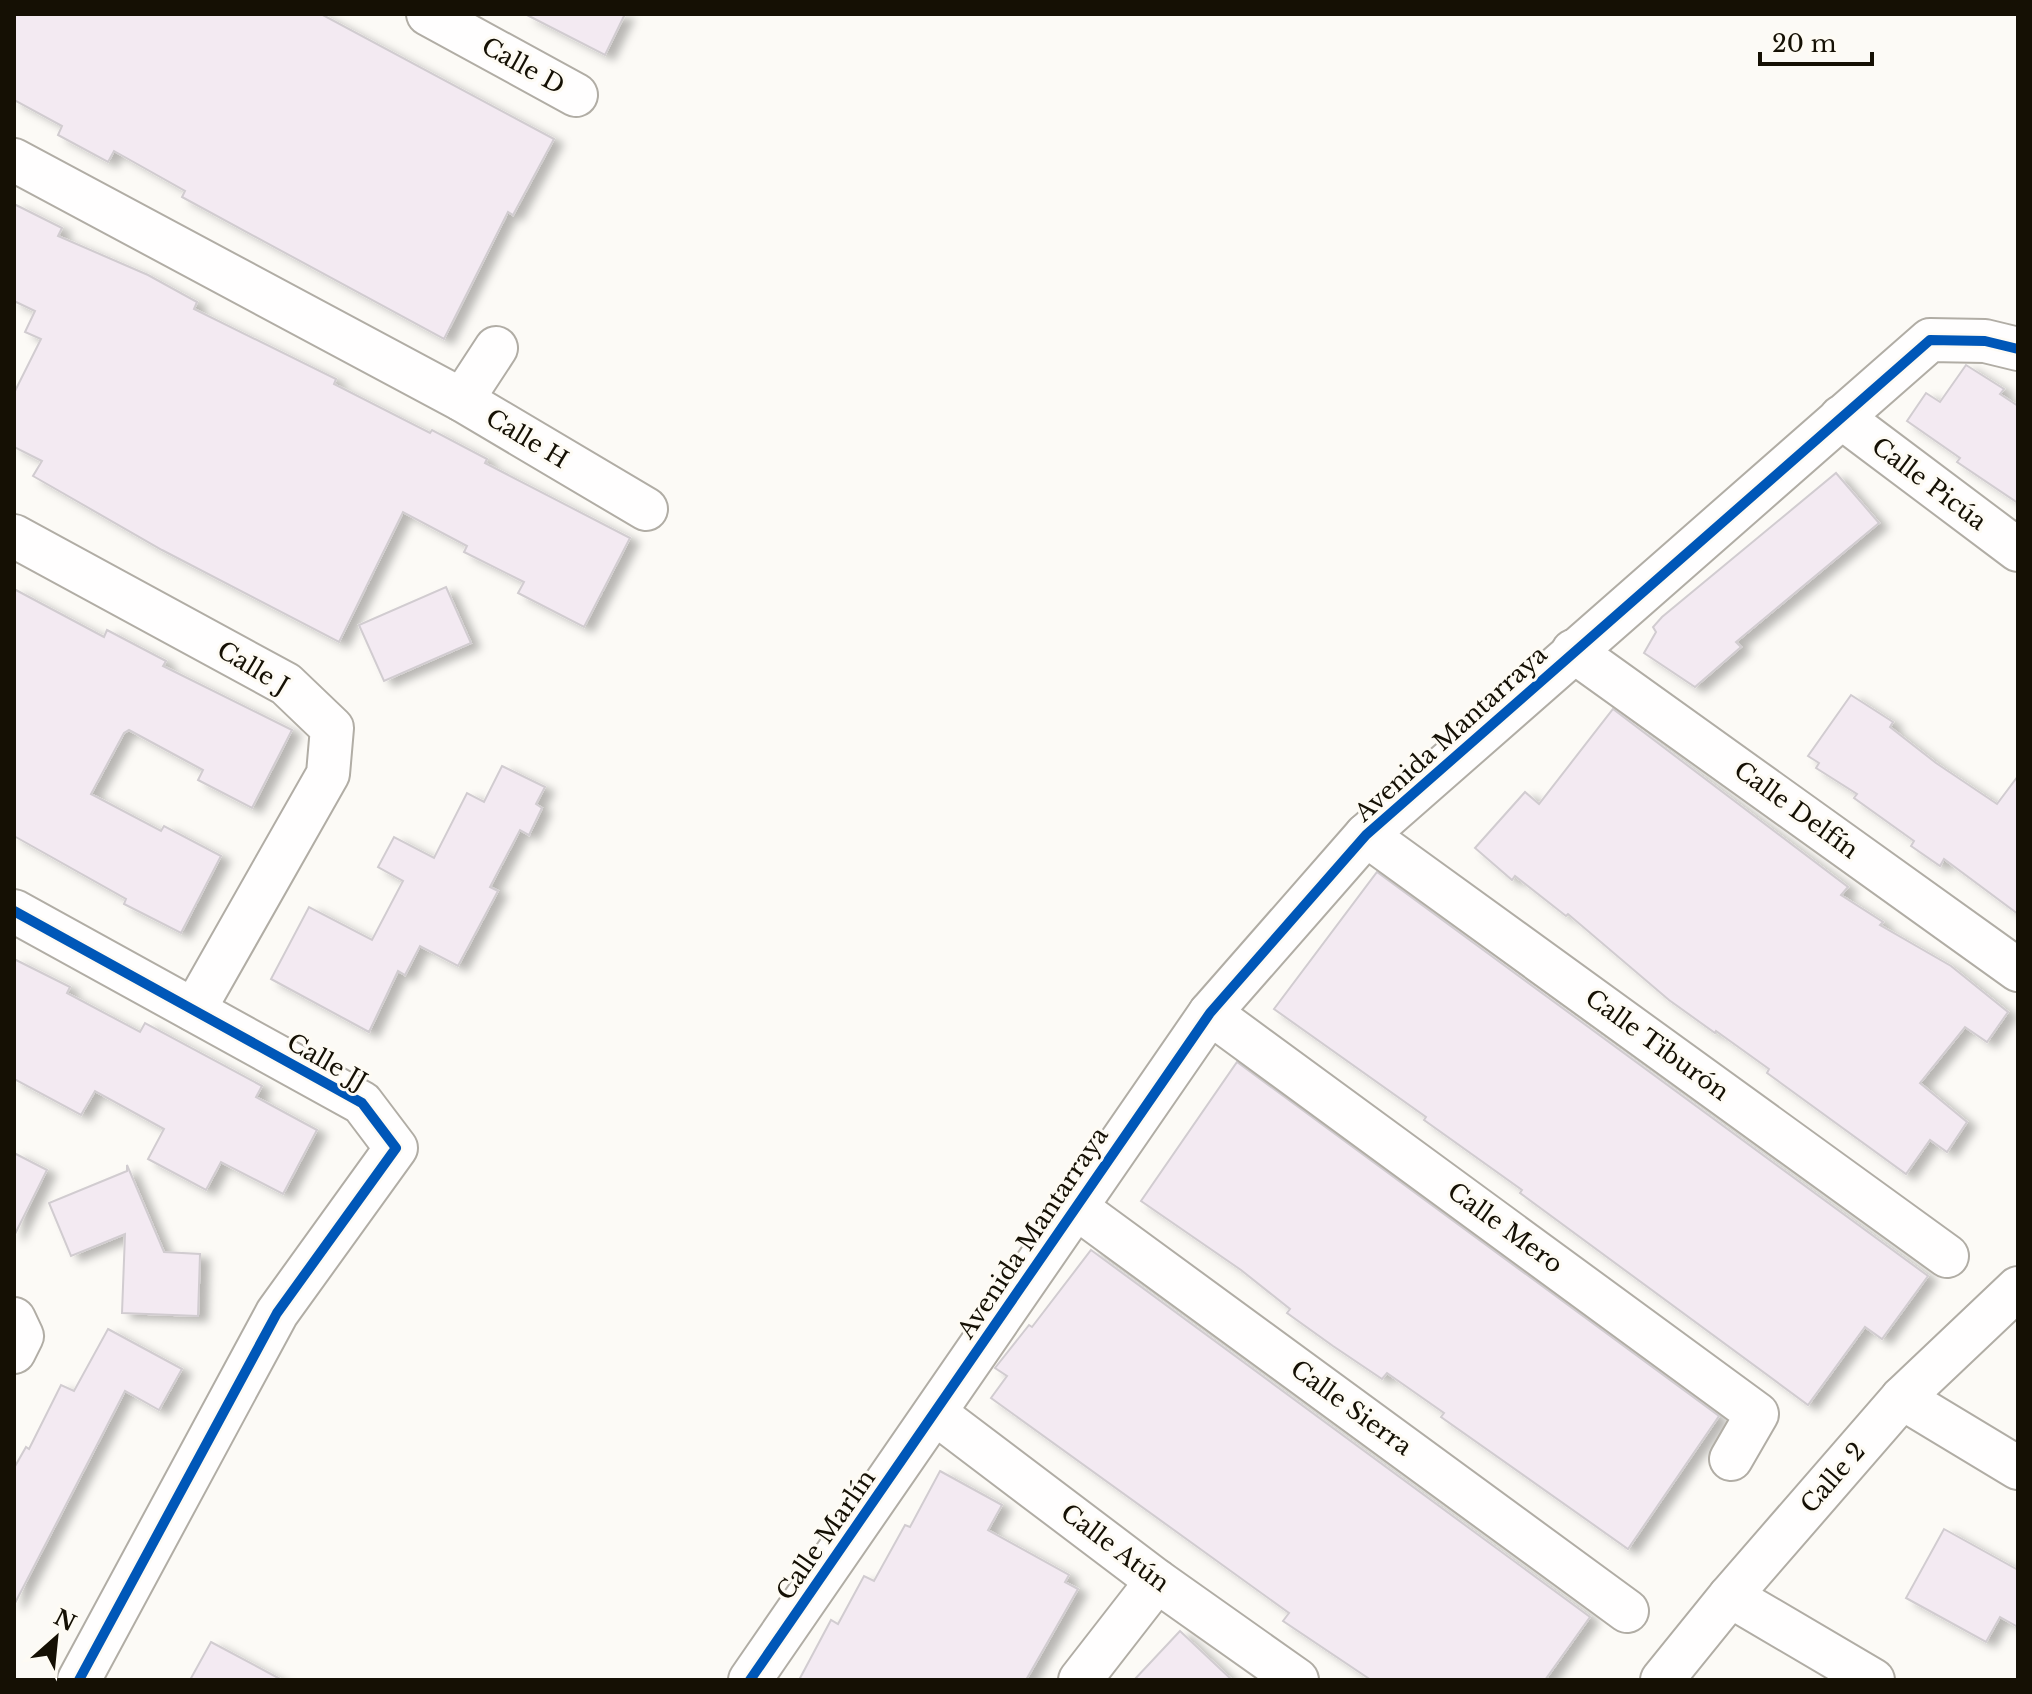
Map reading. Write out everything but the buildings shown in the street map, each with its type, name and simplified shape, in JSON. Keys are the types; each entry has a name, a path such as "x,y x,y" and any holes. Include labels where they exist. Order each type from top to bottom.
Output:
{"street":[{"name":"Calle D","path":"428,14 576,95"},
{"path":"14,160 462,400"},
{"name":"Avenida Mantarraya","path":"935,1413 1074,1206 1210,1013 1366,835 1930,340 1985,341 2018,349"},
{"name":"Calle H","path":"496,348 462,400 646,509"},
{"name":"Calle Picúa","path":"1841,417 2018,550"},
{"name":"Calle J","path":"14,536 286,684 332,728 328,774 194,1010"},
{"name":"Calle Delfín","path":"1573,651 2018,970"},
{"name":"Calle Tiburón","path":"1366,835 1947,1256"},
{"name":"Calle JJ","path":"14,911 362,1103 396,1148 277,1313 79,1680"},
{"name":"Calle Mero","path":"1210,1013 1757,1414 1731,1459"},
{"name":"Calle Sierra","path":"1074,1206 1627,1611"},
{"name":"Calle 2","path":"1662,1680 1730,1596 1902,1398 2018,1288"},
{"path":"14,1319 22,1336 14,1352"},
{"path":"1902,1398 2018,1468"},
{"name":"Calle Atún","path":"935,1413 1157,1581 1297,1680"},
{"name":"Calle Marlín","path":"750,1680 935,1413"},
{"path":"1080,1680 1157,1581"},
{"path":"1730,1596 1873,1680"}],"cycle path":[{"path":"750,1680 1210,1013 1366,835 1930,340 1985,341 2018,349"},
{"path":"14,911 362,1103 396,1148 277,1313 79,1680"}]}
